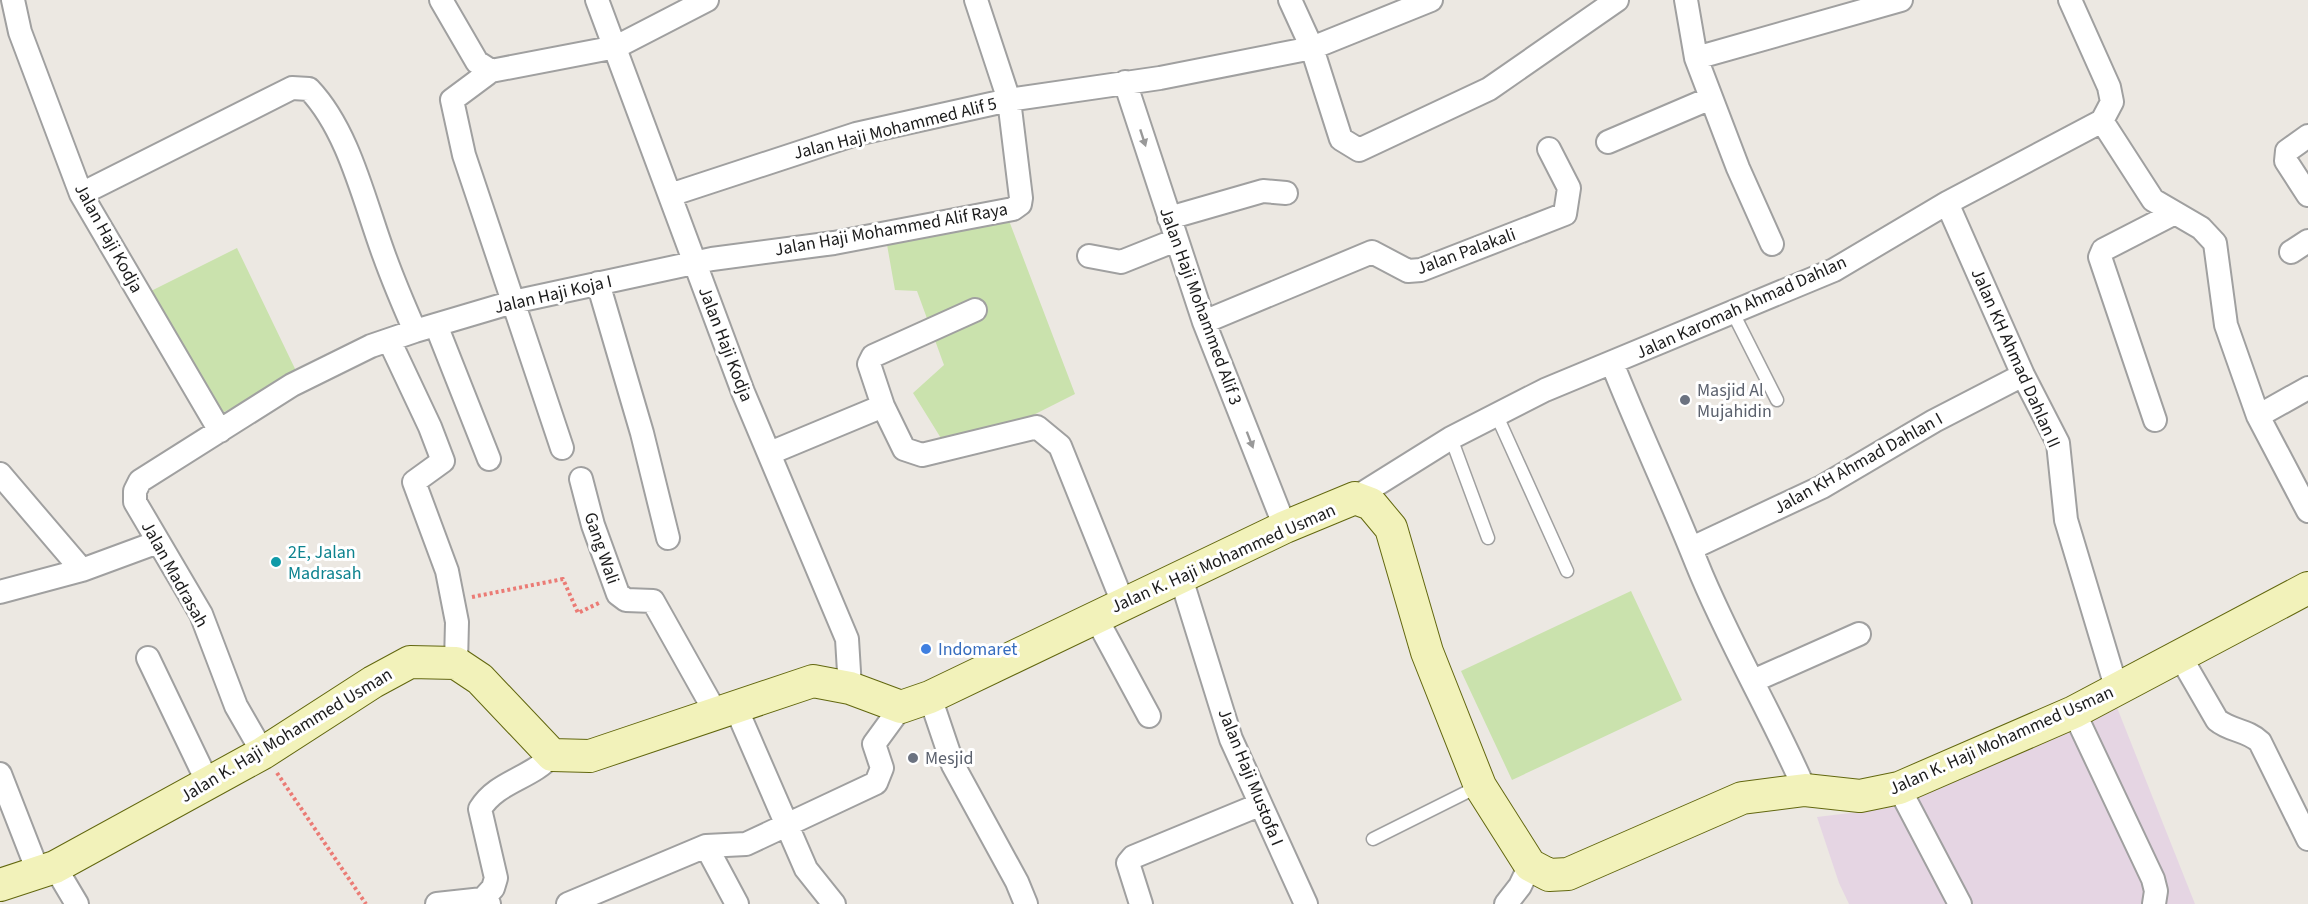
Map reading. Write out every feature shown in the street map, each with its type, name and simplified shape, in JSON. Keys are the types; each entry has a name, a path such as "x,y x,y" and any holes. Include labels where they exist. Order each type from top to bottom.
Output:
{"street":[{"name":"Jalan Haji Kodja","path":"13,0 20,32 81,194 220,431"},
{"path":"441,0 477,62 491,71"},
{"name":"Jalan Haji Kodja","path":"597,0 743,392 847,639 850,688"},
{"path":"562,448 464,155 452,100 491,71 616,46 707,0"},
{"name":"Jalan Haji Mohammed Alif Raya","path":"694,262 834,243 1013,209 1020,204 1009,100 976,0"},
{"path":"1290,0 1312,48 1341,139 1359,150 1489,89 1609,3"},
{"name":"Jalan Haji Mohammed Alif 5","path":"670,195 856,134 1009,100 1194,72 1312,48 1431,0"},
{"path":"1686,0 1696,58 1738,168 1772,244"},
{"path":"1696,58 1901,0"},
{"path":"2070,0 2109,87 2112,102 2102,121 2153,200 2201,228 2215,243 2226,325 2259,416 2308,511"},
{"name":"Jalan Haji Mohammed Alif 3","path":"1125,82 1204,322 1285,527"},
{"path":"81,194 292,88 309,89 326,107 366,198 384,254 425,328 489,459"},
{"path":"1608,142 1711,98"},
{"name":"Jalan Karomah Ahmad Dahlan","path":"1356,498 1451,438 1545,390 1834,270 1947,203 2102,121"},
{"path":"2308,136 2287,151 2286,162 2308,195"},
{"name":"Jalan Palakali","path":"1204,322 1372,252 1408,271 1421,270 1565,214 1569,189 1549,149"},
{"path":"1089,256 1121,262 1172,229 1263,191 1286,194"},
{"name":"Jalan KH Ahmad Dahlan II","path":"1947,203 2024,375 2058,443 2066,520 2117,690"},
{"path":"2155,420 2100,257 2103,250 2174,214"},
{"name":"Jalan Haji Koja I","path":"389,340 513,302 694,262"},
{"path":"598,283 642,433 668,538"},
{"path":"975,310 873,356 869,364 883,406 904,449 922,455 1037,427 1060,446 1109,610 1149,716"},
{"path":"389,340 430,427 443,461 414,482 447,571 457,622 456,663 480,679 552,755 590,756 813,681 915,702 953,765 1017,882 1026,904"},
{"name":"Jalan Madrasah","path":"263,753 236,706 201,614 135,502 135,491 140,481 292,385 389,340"},
{"path":"1612,363 1648,454 1697,563 1805,790"},
{"name":"Jalan KH Ahmad Dahlan I","path":"1692,548 1822,487 1934,421 2024,375"},
{"path":"2259,416 2308,388"},
{"path":"770,453 883,406"},
{"path":"0,474 82,570"},
{"name":"Gang Wali","path":"581,479 592,525 618,594 626,600 653,601 726,712 786,824 806,870 834,904"},
{"name":"Jalan K. Haji Mohammed Usman","path":"915,702 1285,527 1356,498 1371,504 1391,528 1427,652 1480,786 1530,865 1548,875 1568,874 1742,798 1805,790 1860,796 1899,788 2074,712 2308,588"},
{"path":"0,592 82,570 158,542"},
{"name":"Jalan Haji Mustofa I","path":"1181,578 1231,739 1258,805 1306,904"},
{"path":"1753,681 1859,634"},
{"path":"2180,656 2217,720 2223,725 2254,736 2260,742 2308,839"},
{"path":"148,658 208,783"},
{"name":"Jalan K. Haji Mohammed Usman","path":"0,885 47,870 208,783 263,753 373,682 410,662 456,663"},
{"path":"571,904 706,846 746,844 876,783 882,768 874,744 915,702"},
{"path":"2074,712 2153,879 2156,891 2154,904"},
{"path":"437,904 486,902 496,878 480,809 495,790 541,767 552,755"},
{"path":"0,774 47,870 77,904"},
{"path":"1899,788 1960,904"},
{"path":"1141,904 1128,863 1133,857 1258,805"},
{"path":"706,846 737,904"},
{"path":"1506,904 1520,886 1530,865"}],"lane":[{"path":"1733,313 1777,400"},
{"path":"1497,416 1567,571"},
{"path":"1451,438 1488,538"},
{"path":"1373,839 1480,786"}],"path":[{"path":"452,600 563,579 578,613 618,594"},
{"path":"263,753 366,904"}],"shaded area":[{"path":"2116,705 2195,904 1849,904 1839,883 1817,817 1883,809"}],"green space":[{"path":"1008,218 1075,394 952,456 913,393 944,365 917,291 895,290 886,239"},
{"path":"237,248 298,375 202,423 137,298"},
{"path":"1631,591 1682,700 1512,780 1461,671"}],"place":[{"name":"Masjid Al Mujahidin","path":"1685,400"},
{"name":"2E, Jalan Madrasah","path":"276,562"},
{"name":"Indomaret","path":"926,649"},
{"name":"Mesjid","path":"913,758"}]}
